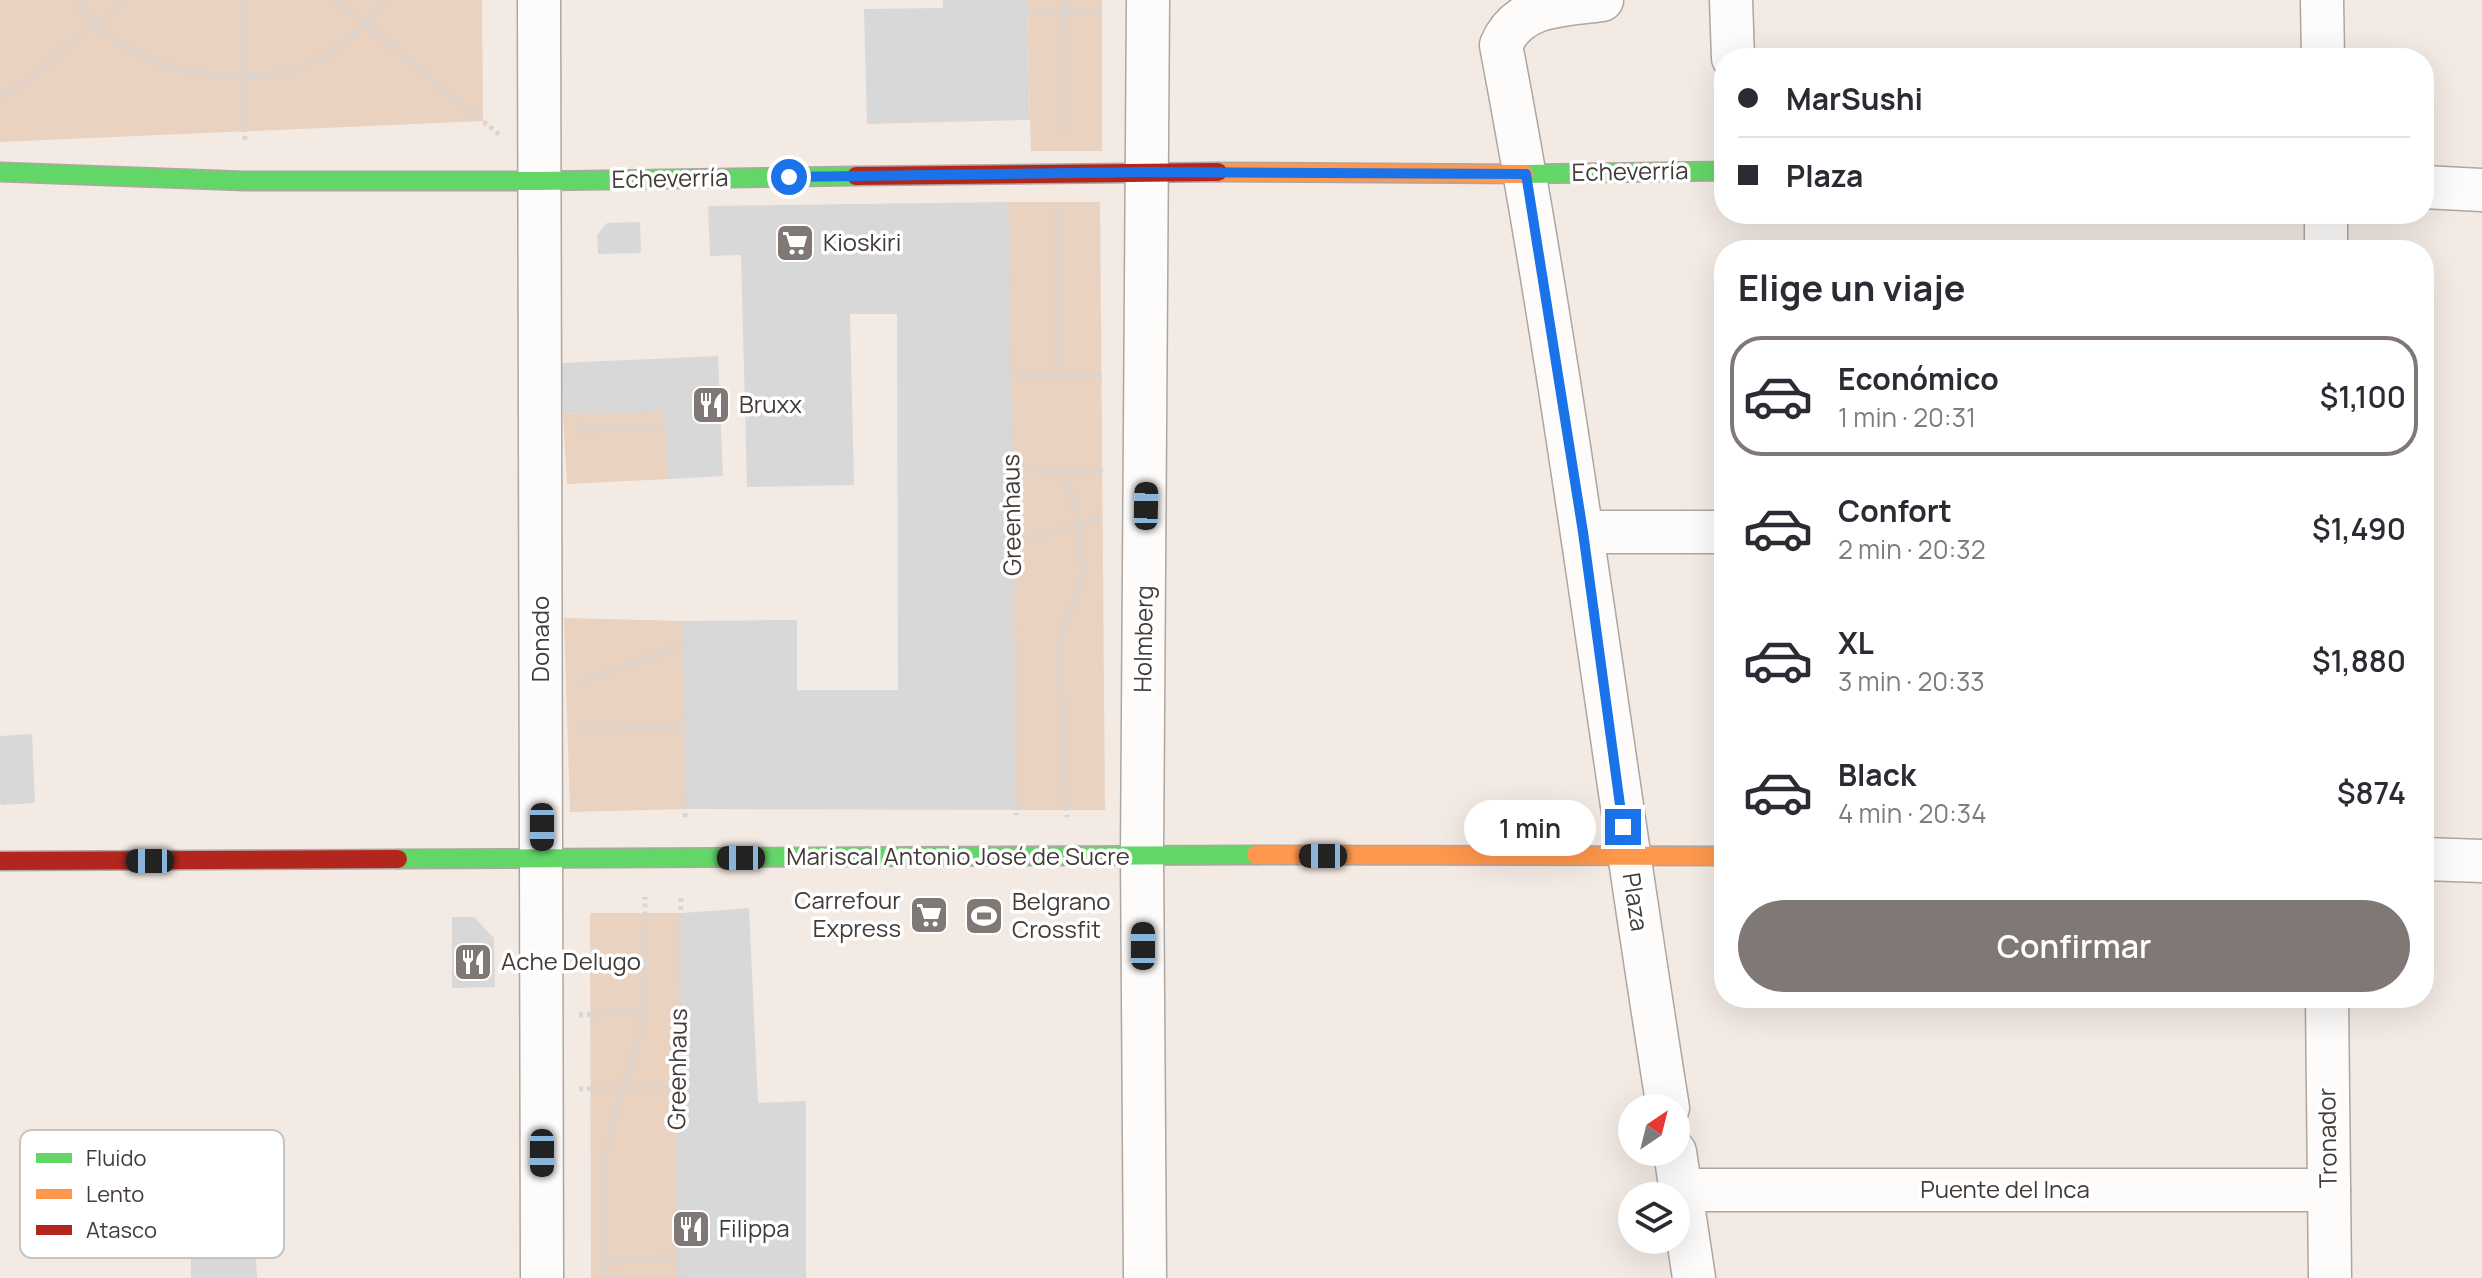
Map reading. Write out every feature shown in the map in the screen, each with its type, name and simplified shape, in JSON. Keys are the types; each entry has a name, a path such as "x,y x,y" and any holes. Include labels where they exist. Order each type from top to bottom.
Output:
{"street":[{"name":"Donado","path":"539,0 542,1278"},
{"name":"Holmberg","path":"1145,1278 1142,855 1148,0"},
{"name":"Plaza","path":"1602,0 1529,12 1508,29 1501,45 1526,174 1583,532 1628,856 1666,1094"},
{"path":"1731,0 1733,48"},
{"path":"2322,0 2323,48"},
{"name":"Echeverría","path":"0,172 245,181 540,174 1714,171"},
{"path":"2434,188 2482,190"},
{"path":"1583,532 1714,532"},
{"name":"Mariscal Antonio José de Sucre","path":"0,861 1069,855 1714,856"},
{"path":"2434,859 2482,861"},
{"name":"Tronador","path":"2327,1008 2330,1278"},
{"path":"1678,1171 1694,1278"},
{"name":"Puente del Inca","path":"1678,1171 2329,1190"}],"path":[{"path":"75,0 103,31 137,53 180,69 244,76 274,75 304,66 335,49 387,0"},
{"path":"0,100 127,0"},
{"path":"243,0 245,181"},
{"path":"335,0 540,174"},
{"path":"1058,375 1056,208 1067,210 1065,0"},
{"path":"1027,12 1102,13"},
{"name":"Greenhaus","path":"1007,174 1016,856"},
{"path":"1010,374 1147,377"},
{"path":"540,424 666,410 669,479"},
{"path":"540,424 667,426"},
{"path":"1011,469 1063,470 1146,489"},
{"path":"1063,470 1079,524 1083,579 1059,638 1069,855"},
{"path":"1012,543 1079,524 1146,489"},
{"name":"Greenhaus","path":"678,1278 677,1086 682,913 679,859 686,809 684,621"},
{"path":"542,714 685,643"},
{"path":"542,714 685,728"},
{"name":"Greenhaus","path":"607,1278 605,1155 645,1011 645,859"},
{"path":"542,1016 645,1011"},
{"path":"542,1091 677,1086"},
{"path":"605,1263 677,1257"}],"shaded area":[{"path":"0,0 482,0 483,121 0,142"},
{"path":"1027,0 1102,0 1102,151 1031,151"},
{"path":"1008,202 1100,202 1105,810 1016,810"},
{"path":"666,410 669,479 567,484 563,414"},
{"path":"564,618 684,621 686,809 570,812"},
{"path":"590,913 682,913 677,1086 678,1278 591,1278"}],"building":[{"path":"943,0 1027,0 1030,120 867,124 864,9 943,8"},
{"path":"1008,202 1016,810 686,809 684,621 797,620 797,690 898,690 897,314 850,314 854,485 747,487 741,255 710,256 708,206"},
{"path":"640,222 641,253 598,254 597,235 607,223"},
{"path":"718,356 723,476 669,479 666,410 563,414 561,363"},
{"path":"32,734 35,803 2,805 0,736"},
{"path":"749,908 758,1103 806,1101 806,1278 678,1278 677,1086 682,913"},
{"name":"Ache Delugo","path":"452,917 474,917 494,938 495,987 452,988"},
{"path":"191,1258 256,1258 257,1278 191,1278"}],"traffic: fast":[{"path":"1524,174 1714,171"},
{"path":"0,172 245,181 539,181 856,176"},
{"path":"398,859 1256,855"}],"traffic: slow":[{"path":"1218,172 1524,174"},
{"path":"1256,855 1714,856"}],"traffic: jam":[{"path":"856,176 1218,172"},
{"path":"0,861 398,859"}],"place":[{"name":"Kioskiri","path":"795,243"},
{"name":"Bruxx","path":"711,405"},
{"name":"Carrefour Express","path":"929,915"},
{"name":"Belgrano Crossfit","path":"984,916"},
{"name":"Ache Delugo","path":"473,962"},
{"name":"Filippa","path":"691,1229"}],"route":[{"path":"789,177 1149,172 1526,174 1583,532 1623,827"}]}
